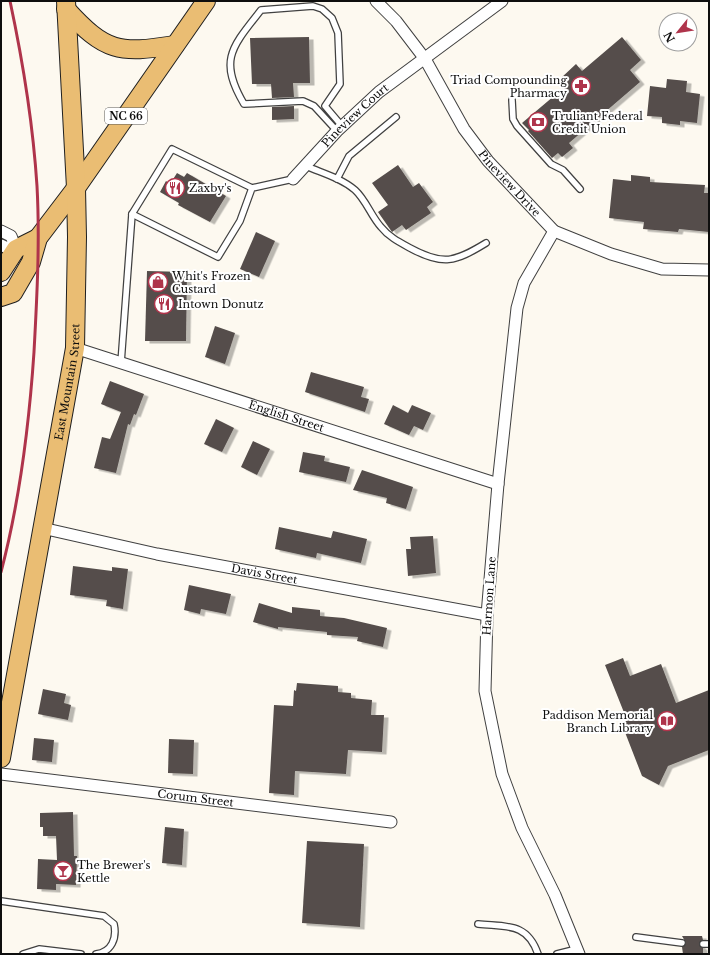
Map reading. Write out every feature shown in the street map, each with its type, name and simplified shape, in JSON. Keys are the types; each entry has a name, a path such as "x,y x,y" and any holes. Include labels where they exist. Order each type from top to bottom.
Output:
{"main road":[{"name":"NC 66","path":"1,297 13,292 31,262 38,238 76,188 206,1"},
{"path":"66,5 84,28 97,38 112,46 126,50 141,50 176,45"},
{"name":"East Mountain Street","path":"1,758 75,348 77,237 76,188 66,5"},
{"name":"NC 66","path":"9,247 38,238"},
{"path":"1,272 9,247"}],"street":[{"name":"Pineview Drive","path":"376,1 396,21 425,59 468,134 488,161 554,231 611,254 662,270 709,270"},
{"name":"Pineview Court","path":"293,180 340,129 379,92 502,1"},
{"path":"1,231 11,236 9,247"},
{"name":"Harmon Lane","path":"554,231 524,283 517,308 498,484 487,615 485,691 502,774 522,828 555,895 578,951"},
{"name":"English Street","path":"75,348 498,484"},
{"name":"Davis Street","path":"42,528 157,554 487,615"},
{"name":"Corum Street","path":"1,774 391,822"}],"lane":[{"path":"313,6 322,9 332,18 338,33 340,84 325,106 340,129 314,106 303,101 244,104 234,87 229,65 236,42 261,10 313,6"},
{"path":"512,100 513,119 517,126 551,164 563,170 580,189"},
{"path":"337,179 349,156 396,117"},
{"path":"121,363 132,214 172,149 252,188 293,180"},
{"path":"306,166 337,179 356,191 380,227 389,235 432,259 454,259 468,254 486,243"},
{"path":"132,214 218,257 240,221 252,188"},
{"path":"1,901 104,916 114,924 116,934 113,945 101,954 96,954"},
{"path":"478,924 520,929 532,941 538,954"},
{"path":"636,937 682,943"},
{"path":"23,954 39,949 81,954"},
{"path":"557,954 578,951"}],"building":[{"path":"309,37 310,83 293,83 294,97 272,98 271,84 252,84 250,38"},
{"path":"622,37 641,60 630,70 640,82 569,143 573,148 562,157 558,153 552,158 522,123 567,85 561,78 576,64 582,71"},
{"path":"667,79 687,81 686,92 700,94 697,123 680,121 680,125 662,123 662,117 647,116 650,86 666,88"},
{"path":"294,106 294,119 272,120 272,107"},
{"path":"398,165 413,187 419,183 433,202 427,207 431,213 406,230 402,225 392,232 378,212 388,205 372,183"},
{"path":"177,173 184,177 187,173 226,196 210,222 178,205 179,203 160,192 166,181 170,184"},
{"path":"631,175 650,177 650,182 705,185 704,193 709,193 709,232 679,229 678,232 643,229 644,222 609,218 613,179 631,181"},
{"path":"256,232 275,241 259,277 240,269"},
{"path":"147,271 187,272 186,341 145,341"},
{"path":"215,326 235,333 225,364 205,357"},
{"path":"311,372 364,387 361,397 369,399 365,412 305,392"},
{"path":"110,381 144,394 136,415 134,414 130,425 128,424 116,473 94,468 102,437 110,439 121,412 101,404"},
{"path":"393,405 408,413 412,405 431,413 423,430 414,426 409,435 384,424"},
{"path":"216,419 234,428 222,452 204,444"},
{"path":"253,441 270,449 257,475 241,467"},
{"path":"303,452 325,456 324,461 350,467 346,482 299,472"},
{"path":"362,470 413,487 406,509 386,503 387,498 353,490"},
{"path":"279,527 331,538 333,531 367,539 361,563 317,553 316,558 275,549"},
{"path":"433,536 436,573 408,576 406,549 411,549 410,537"},
{"path":"73,566 112,571 112,567 128,569 123,609 106,606 107,600 70,595"},
{"path":"189,585 231,594 226,614 201,609 200,614 184,610"},
{"path":"259,603 292,613 292,607 320,610 320,616 344,618 387,628 383,647 357,641 358,637 327,635 327,632 278,627 278,629 253,622"},
{"name":"Paddison Memorial Branch Library","path":"623,658 630,676 661,664 676,703 709,690 709,750 668,766 659,785 642,776 621,722 627,720 605,665"},
{"path":"297,683 338,686 338,692 351,693 351,698 372,700 371,715 384,715 382,752 348,750 346,774 295,771 294,795 269,793 274,705 293,706 294,690 296,691"},
{"path":"43,689 66,694 64,703 71,705 68,720 38,714"},
{"path":"34,738 54,740 52,762 32,760"},
{"path":"169,739 194,740 193,774 168,773"},
{"path":"73,812 74,856 77,856 76,885 56,884 56,890 37,889 38,859 57,860 56,836 43,836 43,827 40,827 40,813"},
{"path":"165,827 184,829 182,865 162,863"},
{"path":"307,841 364,844 360,927 302,923"},
{"path":"682,936 702,936 703,940 699,944 703,948 703,954 683,954 682,947 686,943"}],"railway":[{"path":"1,572 8,545 23,463 34,352 38,248 38,207 33,140 23,70 10,1"}],"place":[{"name":"Triad Compounding Pharmacy","path":"581,86"},
{"name":"Truliant Federal Credit Union","path":"538,122"},
{"name":"Zaxby's","path":"175,188"},
{"name":"Whit's Frozen Custard","path":"158,282"},
{"name":"Intown Donutz","path":"164,304"},
{"name":"Paddison Memorial Branch Library","path":"667,721"},
{"name":"The Brewer's Kettle","path":"63,871"}]}
